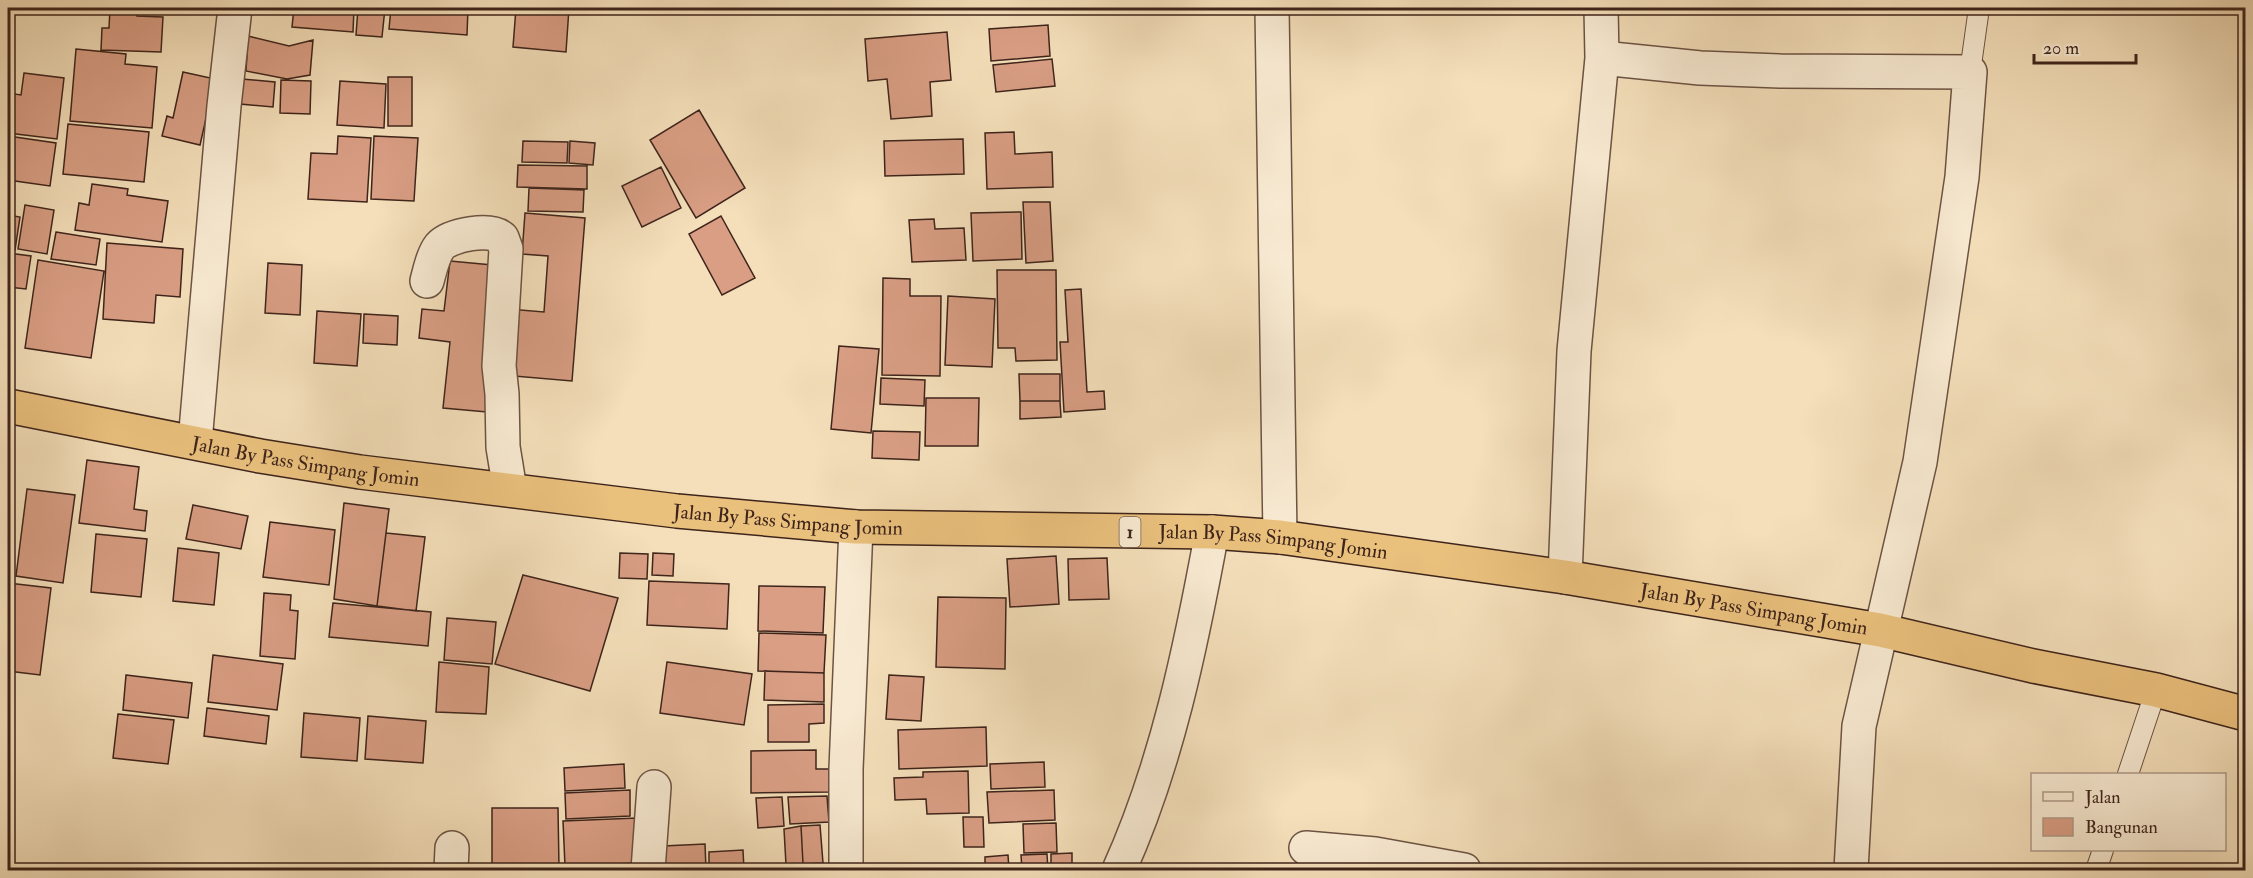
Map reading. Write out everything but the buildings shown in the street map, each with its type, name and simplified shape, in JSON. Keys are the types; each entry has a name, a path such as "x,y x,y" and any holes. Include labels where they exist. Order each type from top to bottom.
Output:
{"highway":[{"name":"Jalan By Pass Simpang Jomin","path":"8,406 260,456 360,472 677,511 856,527 1212,532 1280,537 1564,577 1880,630 2033,666 2156,690 2246,714"}],"street":[{"path":"195,442 224,105 235,8"},
{"path":"1272,8 1280,537"},
{"path":"1564,577 1574,351 1602,58 1601,8"},
{"path":"1602,58 1700,68 1780,71 1970,72 1962,177 1920,462 1859,726 1851,870"},
{"path":"427,281 437,251 448,239 491,232 502,238 506,249 499,366 503,447 510,490"},
{"path":"846,870 846,769 856,527"},
{"path":"1119,870 1145,806 1174,712 1194,628 1212,532"},
{"path":"648,870 654,787"},
{"path":"1306,848 1375,854 1464,870"}],"lane":[{"path":"1970,72 1979,8"},
{"path":"2128,773 2156,690"},
{"path":"2096,870 2102,851"}]}
